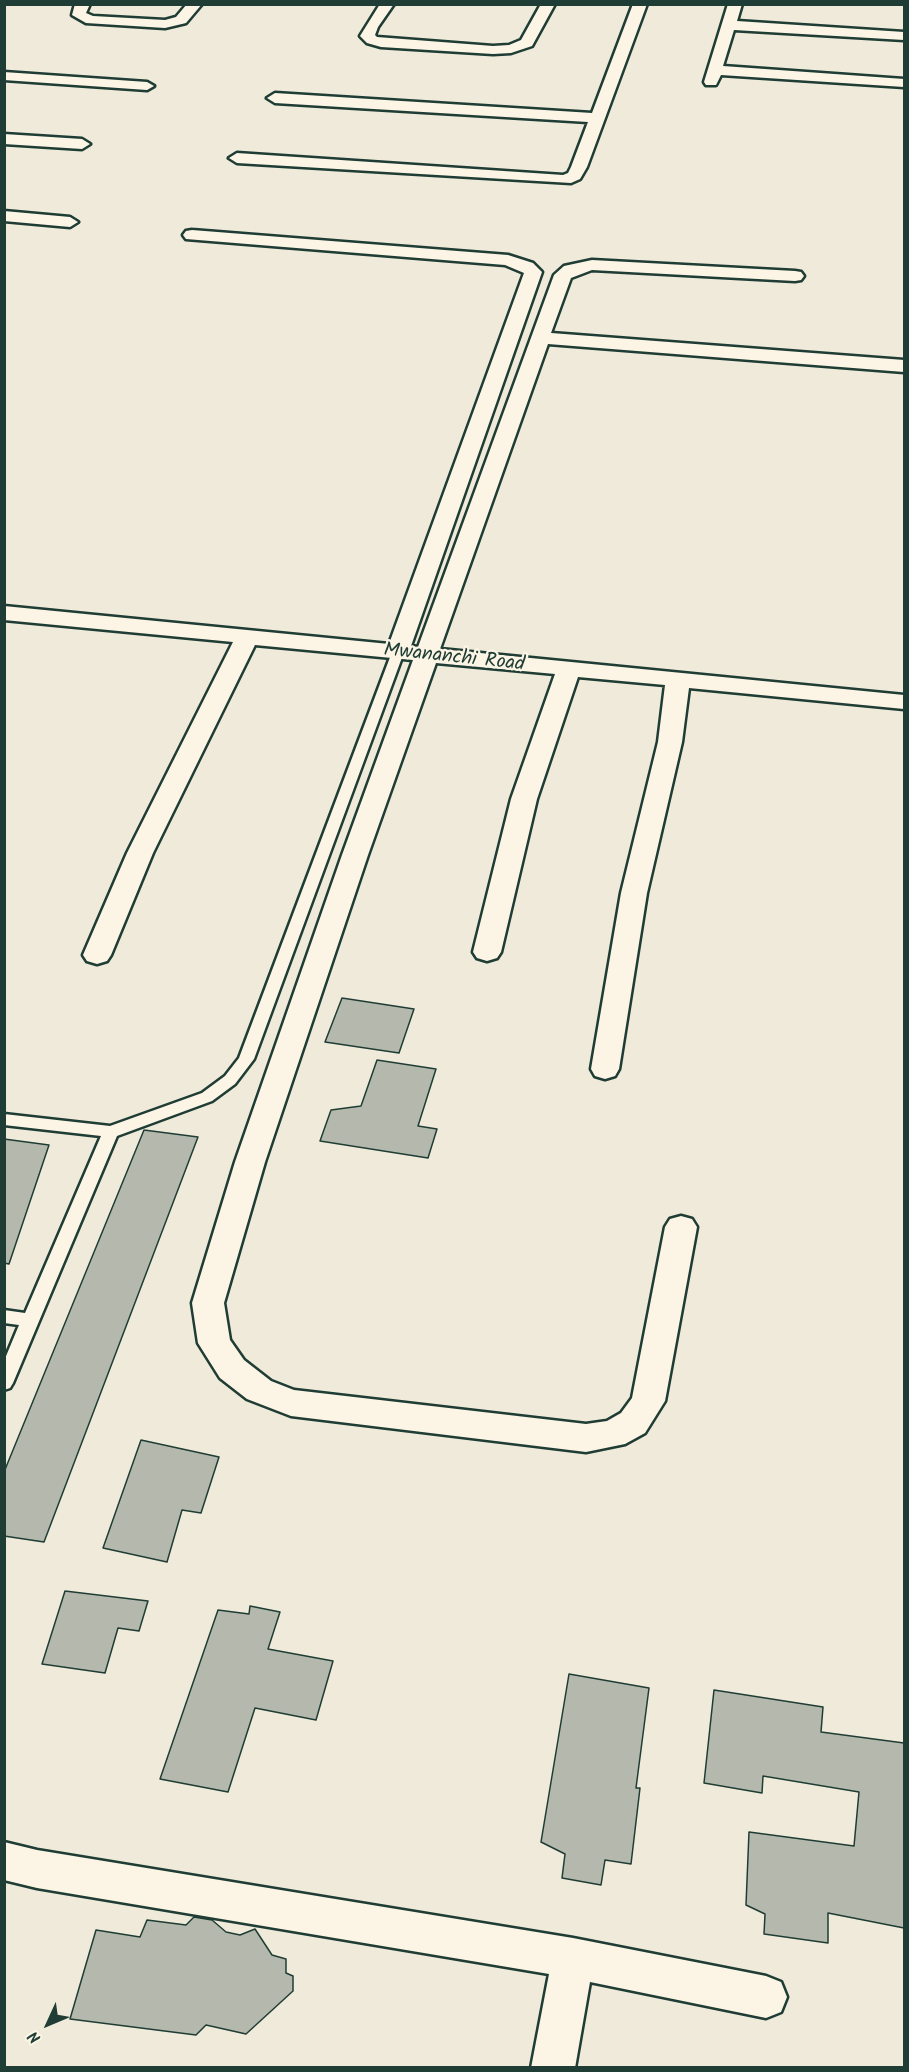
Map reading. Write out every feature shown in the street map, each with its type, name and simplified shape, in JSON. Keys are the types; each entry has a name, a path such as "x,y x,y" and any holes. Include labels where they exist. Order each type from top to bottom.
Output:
{"street":[{"path":"83,4 79,9 79,15 90,20 165,24 181,20 195,4"},
{"path":"387,4 367,36 372,40 381,43 494,50 511,50 527,44 548,4"},
{"path":"237,158 565,180 574,176 579,167 640,4"},
{"path":"735,4 713,76 904,82"},
{"path":"728,25 904,36"},
{"path":"4,76 147,86"},
{"path":"275,98 598,118"},
{"path":"4,139 82,144"},
{"path":"4,216 70,222"},
{"path":"192,235 508,260 527,267 533,272 398,652"},
{"path":"681,1227 648,1401 633,1423 613,1434 586,1438 291,1403 259,1390 232,1369 214,1343 208,1303 250,1162 355,855 563,275 592,265 795,276"},
{"path":"540,338 904,366"},
{"name":"Mwananchi Road","path":"4,613 567,671 678,679 904,702"},
{"path":"97,955 140,853 247,637"},
{"path":"487,952 524,799 567,671"},
{"path":"604,1069 634,893 670,742 678,679"},
{"path":"4,1861 37,1869 573,1958 766,1997"},
{"path":"553,2067 573,1958"}],"lane":[{"path":"4,1119 111,1132 207,1097 230,1080 246,1059 398,652"},
{"path":"4,1383 111,1132"},
{"path":"4,1316 30,1320"}],"building":[{"path":"342,998 414,1009 399,1053 325,1042"},
{"path":"377,1060 436,1069 418,1126 437,1129 428,1158 320,1141 331,1110 361,1106"},
{"path":"144,1130 198,1137 44,1542 4,1536 4,1472"},
{"path":"4,1139 49,1145 9,1264 4,1263"},
{"path":"141,1440 219,1457 201,1513 182,1510 167,1562 103,1548"},
{"path":"65,1591 148,1601 139,1631 118,1628 105,1673 42,1664"},
{"path":"250,1606 280,1612 268,1649 333,1661 316,1720 255,1708 228,1792 160,1779 218,1610 249,1614"},
{"path":"569,1674 649,1688 636,1788 640,1788 631,1864 605,1860 601,1885 562,1878 565,1854 541,1842"},
{"path":"714,1690 823,1707 821,1732 904,1743 904,1928 828,1913 828,1943 764,1934 765,1914 746,1905 749,1832 854,1846 859,1792 763,1776 762,1793 704,1783"},
{"path":"194,1917 212,1920 226,1932 240,1935 255,1929 272,1955 286,1959 286,1973 293,1976 293,1991 246,2034 206,2025 196,2035 70,2019 96,1930 140,1937 147,1920 186,1925"}]}
